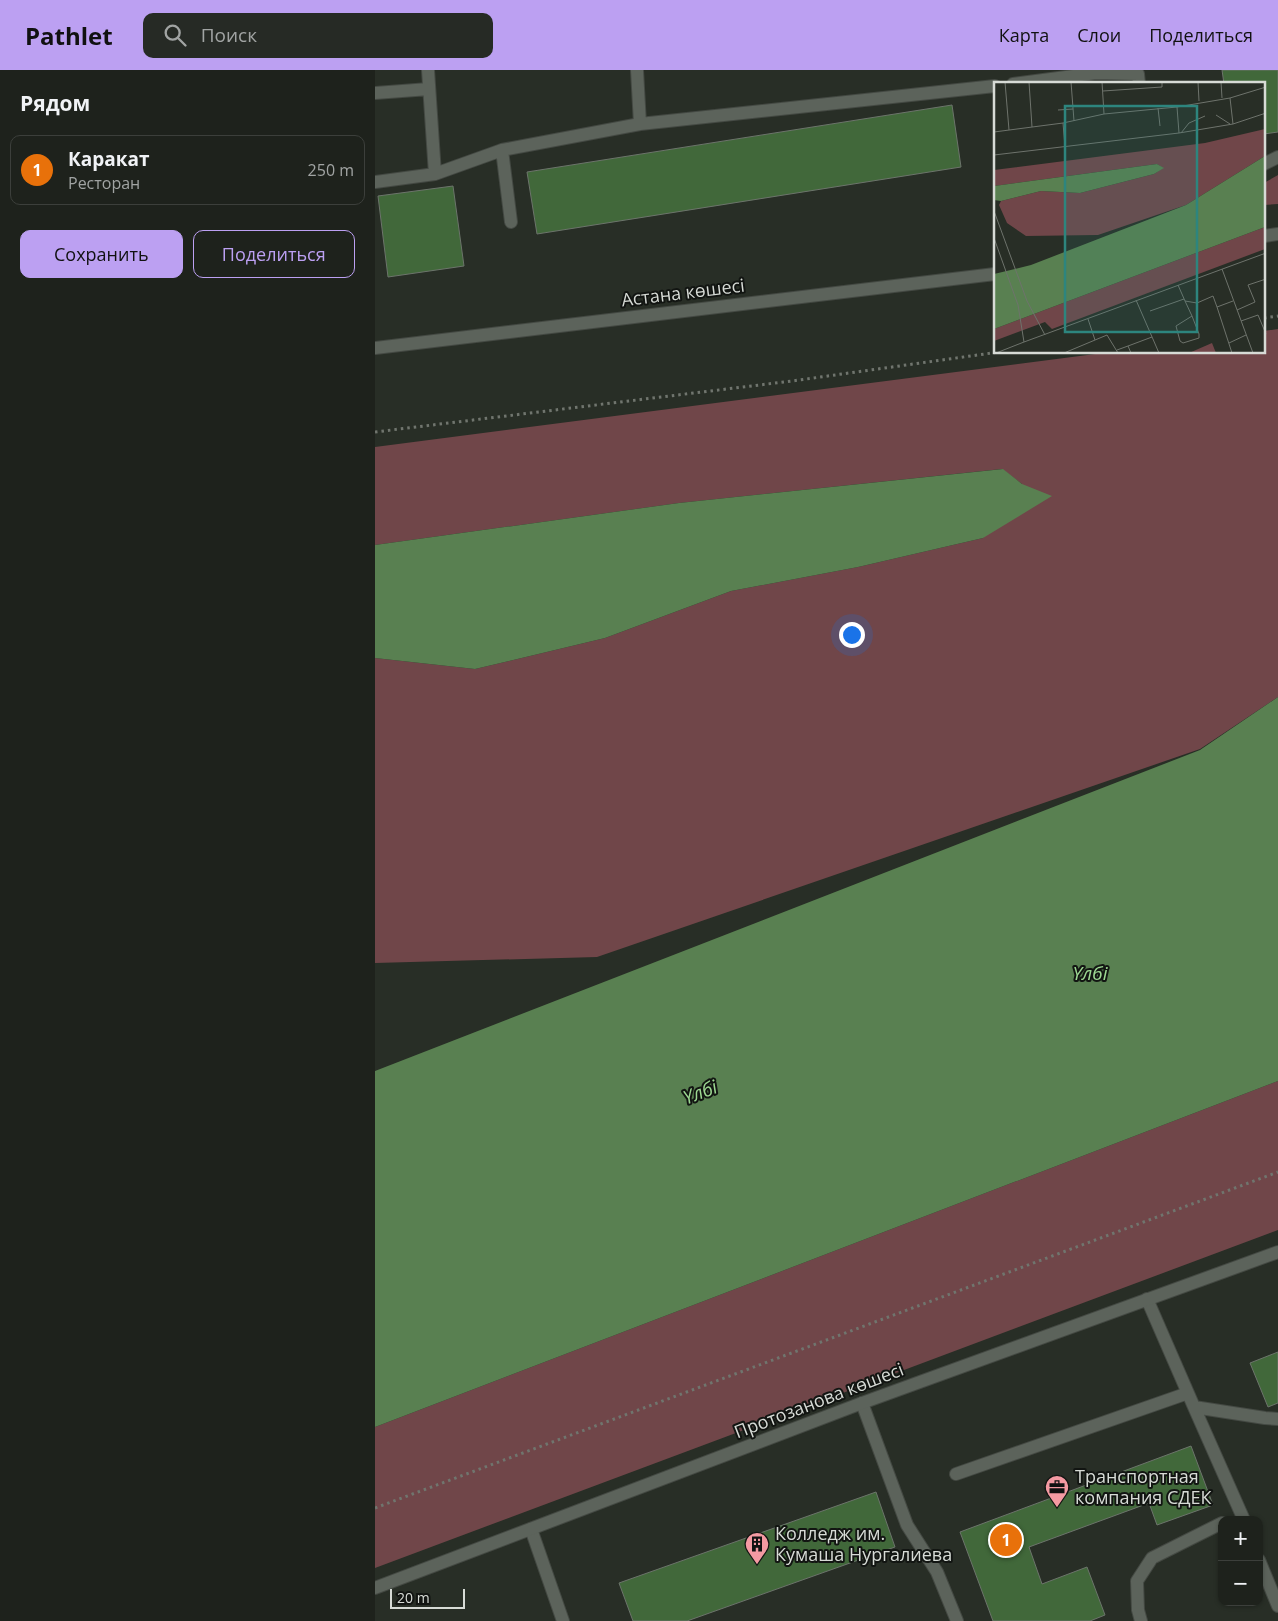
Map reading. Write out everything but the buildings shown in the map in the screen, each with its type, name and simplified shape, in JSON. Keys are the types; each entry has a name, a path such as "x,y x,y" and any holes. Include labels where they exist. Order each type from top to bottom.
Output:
{"main road":[{"path":"428,70 435,174"},
{"path":"637,70 640,124"},
{"path":"1028,82 1096,73 1141,76"},
{"path":"375,182 435,174 502,150 640,124 994,86"},
{"path":"375,93 429,89"},
{"path":"502,150 511,222"},
{"path":"1265,164 1278,157"},
{"path":"1265,236 1278,234"},
{"name":"Астана көшесі","path":"375,348 994,274"},
{"name":"Протозанова көшесі","path":"375,1588 862,1403 1278,1252"},
{"path":"1147,1299 1243,1516"},
{"path":"956,1474 1187,1392"},
{"path":"862,1403 907,1526 937,1572 957,1621"},
{"path":"1194,1408 1278,1419"},
{"path":"1141,1621 1138,1610 1137,1581 1152,1558 1218,1525"},
{"path":"531,1529 563,1621"},
{"path":"1259,1561 1278,1606"}],"path":[{"path":"1265,318 1278,316"},
{"path":"375,432 802,379 994,353"},
{"path":"375,1508 1278,1172"}],"shaded area":[{"path":"1278,175 1278,204 1265,205 1265,182"},
{"path":"1278,329 1278,697 1200,749 597,957 375,963 375,658 475,669 605,638 731,591 858,567 983,538 1022,484 1002,469 679,503 375,545 375,447 1095,354 1265,354 1265,331"},
{"path":"1278,1081 1278,1230 375,1568 375,1427"}],"water":[{"path":"1003,469 1022,484 1052,496 983,538 858,567 731,591 605,638 475,669 375,658 375,545 679,503"},
{"name":"Үлбі","path":"1278,697 1278,1081 375,1427 375,1071 1200,750"}],"place":[{"name":"Транспортная компания СДЕК","path":"1057,1508"},
{"name":"Каракат","path":"1006,1540"},
{"name":"Колледж им. Кумаша Нургалиева","path":"757,1565"}]}
